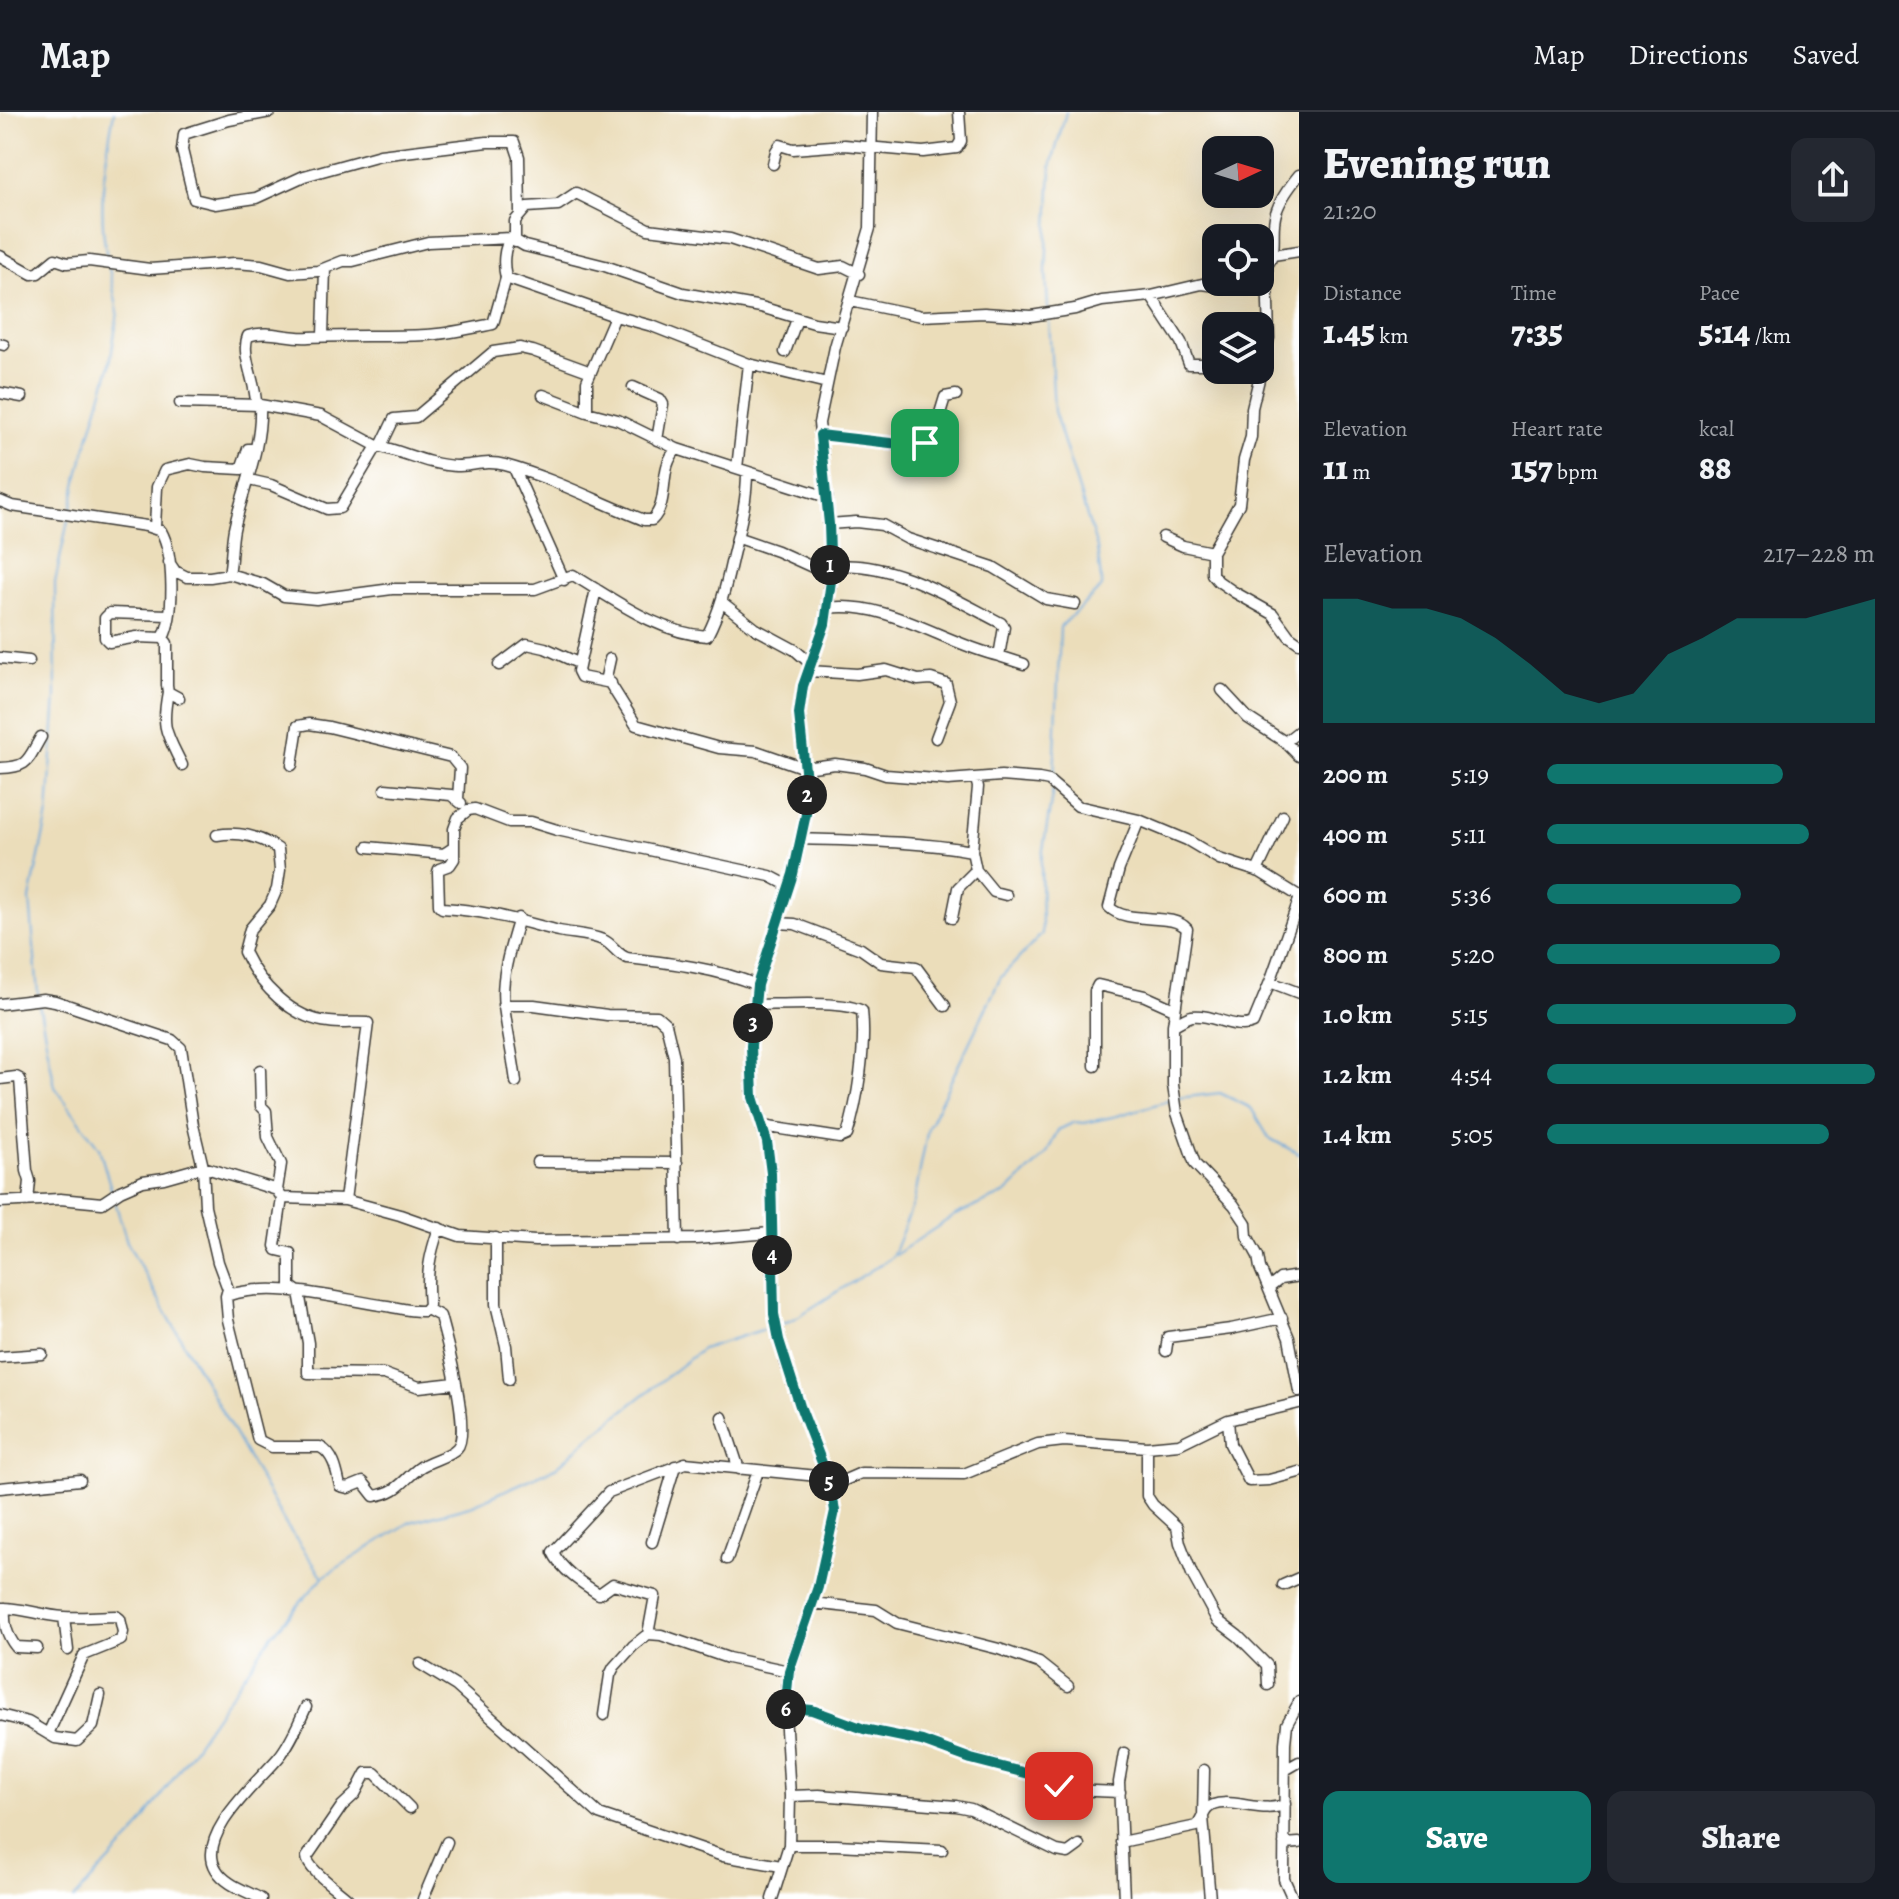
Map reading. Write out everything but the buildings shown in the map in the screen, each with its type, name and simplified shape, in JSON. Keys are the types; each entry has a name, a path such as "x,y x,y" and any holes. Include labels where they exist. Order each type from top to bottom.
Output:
{"street":[{"path":"270,112 229,120 184,134 182,150 194,199 215,204 256,198 304,176 380,155 487,142 514,142 519,157 520,213"},
{"path":"772,1899 789,1845 790,1796 785,1713 789,1671 812,1603 834,1519 829,1482 800,1406 774,1314 771,1173 751,1081 754,1005 757,985 801,839 807,789 799,714 803,686 828,608 830,571 827,497 819,423 873,209 872,112"},
{"path":"773,164 780,145 801,149 844,145 923,152 957,148 961,141 959,112"},
{"path":"1274,240 1276,210 1299,175"},
{"path":"513,240 515,221 527,207 558,205 576,193 648,229 730,239 819,269 843,266 859,274"},
{"path":"229,574 234,529 255,449 258,405 245,344 248,336 257,333 305,338 428,335 493,324 506,278 507,243 513,240"},
{"path":"0,256 32,274 38,273 52,259 67,263 102,262 150,269 235,263 261,265 290,273 325,269 343,261 428,242 513,240 605,266 683,293 761,307 797,319 842,327"},
{"path":"1274,255 1299,251"},
{"path":"323,336 325,269"},
{"path":"506,278 652,326 749,364 827,383"},
{"path":"850,301 922,316 984,313 1031,316 1102,301 1151,296 1202,284"},
{"path":"1151,296 1181,342 1189,364 1202,364"},
{"path":"1269,296 1269,338 1252,408 1251,437 1244,460 1241,496 1212,552 1210,567 1218,581 1273,614 1289,636 1299,643"},
{"path":"587,412 587,381 615,316"},
{"path":"785,352 797,319"},
{"path":"249,480 271,485 327,509 340,508 394,419 416,417 493,352 520,348 591,372"},
{"path":"169,562 175,571 195,578 229,574 263,584 284,596 316,599 392,589 535,589 573,575 664,628 685,635 707,636 723,603 746,504 742,470 749,364"},
{"path":"633,387 660,399 663,404 657,440"},
{"path":"0,393 22,397"},
{"path":"543,395 618,420 677,449 827,497"},
{"path":"820,435 899,444 925,443 934,433 945,397 956,395"},
{"path":"180,403 258,405 321,416 379,446 435,463 457,466 486,462 514,468 571,487 598,502 644,520 652,520 660,509 667,462 677,449"},
{"path":"155,527 157,487 165,470 190,464 241,469 248,449 255,449"},
{"path":"514,468 564,580"},
{"path":"0,501 12,506 155,527 161,531 166,541 172,599 169,627 163,638"},
{"path":"829,524 856,522 882,525 908,539 993,567 1046,599 1075,604"},
{"path":"1163,537 1183,546 1212,552"},
{"path":"739,538 830,571 849,564 918,582 1001,623 1004,627 999,656"},
{"path":"596,589 578,663 581,677 611,683"},
{"path":"723,603 756,629 795,650 810,668 857,674 886,670 918,680 931,679 946,684 950,701 936,738"},
{"path":"828,608 849,605 891,616 971,649 1024,664"},
{"path":"168,615 110,613 105,618 105,638 109,642 137,637 163,638 167,643 168,692 163,719 167,737 182,765"},
{"path":"499,665 527,644 545,648 578,663"},
{"path":"0,658 29,661"},
{"path":"610,659 605,675 636,725 719,748 756,751 805,768 835,764 865,768 886,775 948,780 1020,776 1044,780 1078,806 1139,820 1187,840 1219,859 1257,871 1299,898 1259,1012 1249,1026 1192,1016 1173,1025"},
{"path":"1222,690 1248,718 1285,742 1299,756"},
{"path":"168,692 179,698"},
{"path":"292,765 298,726 329,727 451,757 460,768 458,799"},
{"path":"1285,742 1299,731"},
{"path":"0,768 25,764 41,737"},
{"path":"976,779 978,787 972,851 994,892 1006,895"},
{"path":"385,789 451,795 466,811"},
{"path":"757,985 733,975 678,963 627,958 620,956 610,943 602,939 519,918 440,907 438,872 452,862 458,818 466,811 475,809 509,822 531,822 770,876 789,886"},
{"path":"1257,871 1283,816"},
{"path":"1139,820 1119,869 1109,907 1141,919 1177,921 1185,926 1188,936 1173,1025 1177,1113 1195,1164 1234,1205 1246,1223 1247,1236 1258,1256 1289,1338 1299,1391"},
{"path":"217,835 234,832 265,841 278,849 280,870 277,889 270,905 250,929 244,952 254,974 293,1010 328,1023 368,1023 345,1200"},
{"path":"801,839 884,840 972,851"},
{"path":"368,847 444,854 453,848"},
{"path":"952,918 958,888 979,868"},
{"path":"516,1082 512,1041 503,1005 511,945 519,918"},
{"path":"777,923 795,924 861,949 881,963 916,967 945,1006"},
{"path":"1270,982 1299,993"},
{"path":"1095,1066 1095,991 1098,985 1145,996 1174,1009"},
{"path":"0,1004 38,1000 70,1005 177,1043 184,1053 193,1125 203,1167 205,1206 218,1262 228,1289 226,1296 228,1320 258,1440 272,1447 320,1447 326,1450 340,1486 348,1488 363,1482 372,1496 388,1494 418,1468 436,1457 456,1451 463,1436 440,1316 427,1309 419,1312 299,1292 256,1290 226,1296"},
{"path":"503,1005 534,1005 607,1015 657,1016 666,1024 674,1057 678,1240"},
{"path":"754,1005 841,1005 858,1008 862,1011 863,1020 859,1072 847,1135 840,1138 762,1126"},
{"path":"260,1070 261,1106 266,1111 268,1137 281,1164 275,1246 277,1250 290,1253 290,1286 299,1292 308,1343 308,1373 384,1374 419,1387 455,1383"},
{"path":"0,1079 20,1079 30,1181 28,1201"},
{"path":"537,1162 677,1163"},
{"path":"0,1202 60,1199 102,1203 143,1181 203,1167 279,1194 345,1200 460,1236 535,1241 678,1240 771,1233"},
{"path":"427,1309 426,1278 439,1228"},
{"path":"496,1238 496,1304 506,1346 509,1379"},
{"path":"1269,1288 1280,1279 1299,1276"},
{"path":"1166,1351 1168,1337 1231,1329 1282,1318"},
{"path":"0,1357 42,1354"},
{"path":"604,1715 610,1675 633,1646 648,1634 655,1596 613,1584 599,1594 580,1582 553,1552 609,1492 675,1466 694,1463 829,1482 861,1473 964,1474 1038,1444 1064,1441 1147,1447 1179,1444 1228,1420 1299,1403"},
{"path":"722,1417 739,1469"},
{"path":"1228,1420 1230,1444 1249,1481 1269,1480 1299,1472"},
{"path":"1147,1447 1147,1496 1177,1527 1192,1574 1217,1620 1267,1665 1268,1685"},
{"path":"652,1542 675,1466"},
{"path":"727,1559 758,1471"},
{"path":"0,1488 80,1480"},
{"path":"1283,1585 1299,1578"},
{"path":"812,1603 876,1610 897,1623 999,1649 1039,1663 1068,1686"},
{"path":"16,1647 8,1637 2,1608 64,1617 116,1616 120,1619 121,1640 84,1655 48,1734"},
{"path":"64,1617 68,1650"},
{"path":"648,1634 661,1635 728,1658 789,1671"},
{"path":"0,1643 37,1648"},
{"path":"420,1664 468,1696 599,1814 723,1856 781,1866"},
{"path":"0,1715 28,1722 48,1734 77,1741 93,1726 100,1695"},
{"path":"1293,1899 1284,1879 1285,1770 1287,1724 1299,1702"},
{"path":"261,1899 242,1896 214,1867 211,1855 213,1842 233,1805 282,1754 306,1707"},
{"path":"785,1713 812,1710 864,1729 922,1741 971,1759 1041,1777 1069,1790 1120,1792"},
{"path":"1124,1753 1120,1792 1124,1899"},
{"path":"1285,1770 1299,1762"},
{"path":"1204,1770 1203,1817 1210,1899"},
{"path":"343,1898 333,1884 308,1866 307,1857 342,1806 355,1794 366,1773 375,1773 410,1808"},
{"path":"790,1796 819,1795 956,1806 971,1809 1057,1851 1068,1853 1079,1845"},
{"path":"1121,1842 1197,1826 1207,1809 1214,1806 1245,1804 1273,1809 1285,1804"},
{"path":"423,1899 447,1842"},
{"path":"1284,1844 1299,1843"},
{"path":"789,1845 942,1850"}],"waterway":[{"path":"107,257 102,203 114,112"},
{"path":"1048,309 1046,271 1051,167 1066,112"},
{"path":"71,510 79,471 109,370 118,312 109,268"},
{"path":"1049,319 1054,411 1097,548 1102,587 1060,627 1054,779"},
{"path":"38,994 30,899 48,814 56,696 55,583 68,520"},
{"path":"781,1324 794,1319 892,1257 914,1202 928,1128 1001,977 1042,934 1041,862 1053,789"},
{"path":"39,1004 55,1087 99,1148 112,1192"},
{"path":"1178,1098 1220,1093 1251,1108 1269,1138 1299,1154"},
{"path":"895,1255 955,1215 1006,1193 1046,1155 1058,1130 1075,1122 1117,1116 1171,1100"},
{"path":"114,1198 127,1242 286,1525 323,1577"},
{"path":"74,1899 133,1836 272,1635 323,1577 410,1522 473,1505 557,1467 591,1436 702,1349 771,1327"}],"route":[{"path":"925,443 899,444 820,435 831,581 825,624 803,686 799,714 807,789 806,814 793,874 757,985 754,1005 751,1081 767,1142 771,1173 774,1314 800,1406 831,1486 835,1511 818,1587 789,1671 785,1713 812,1710 864,1729 922,1741 971,1759 1041,1777 1059,1786"}]}
